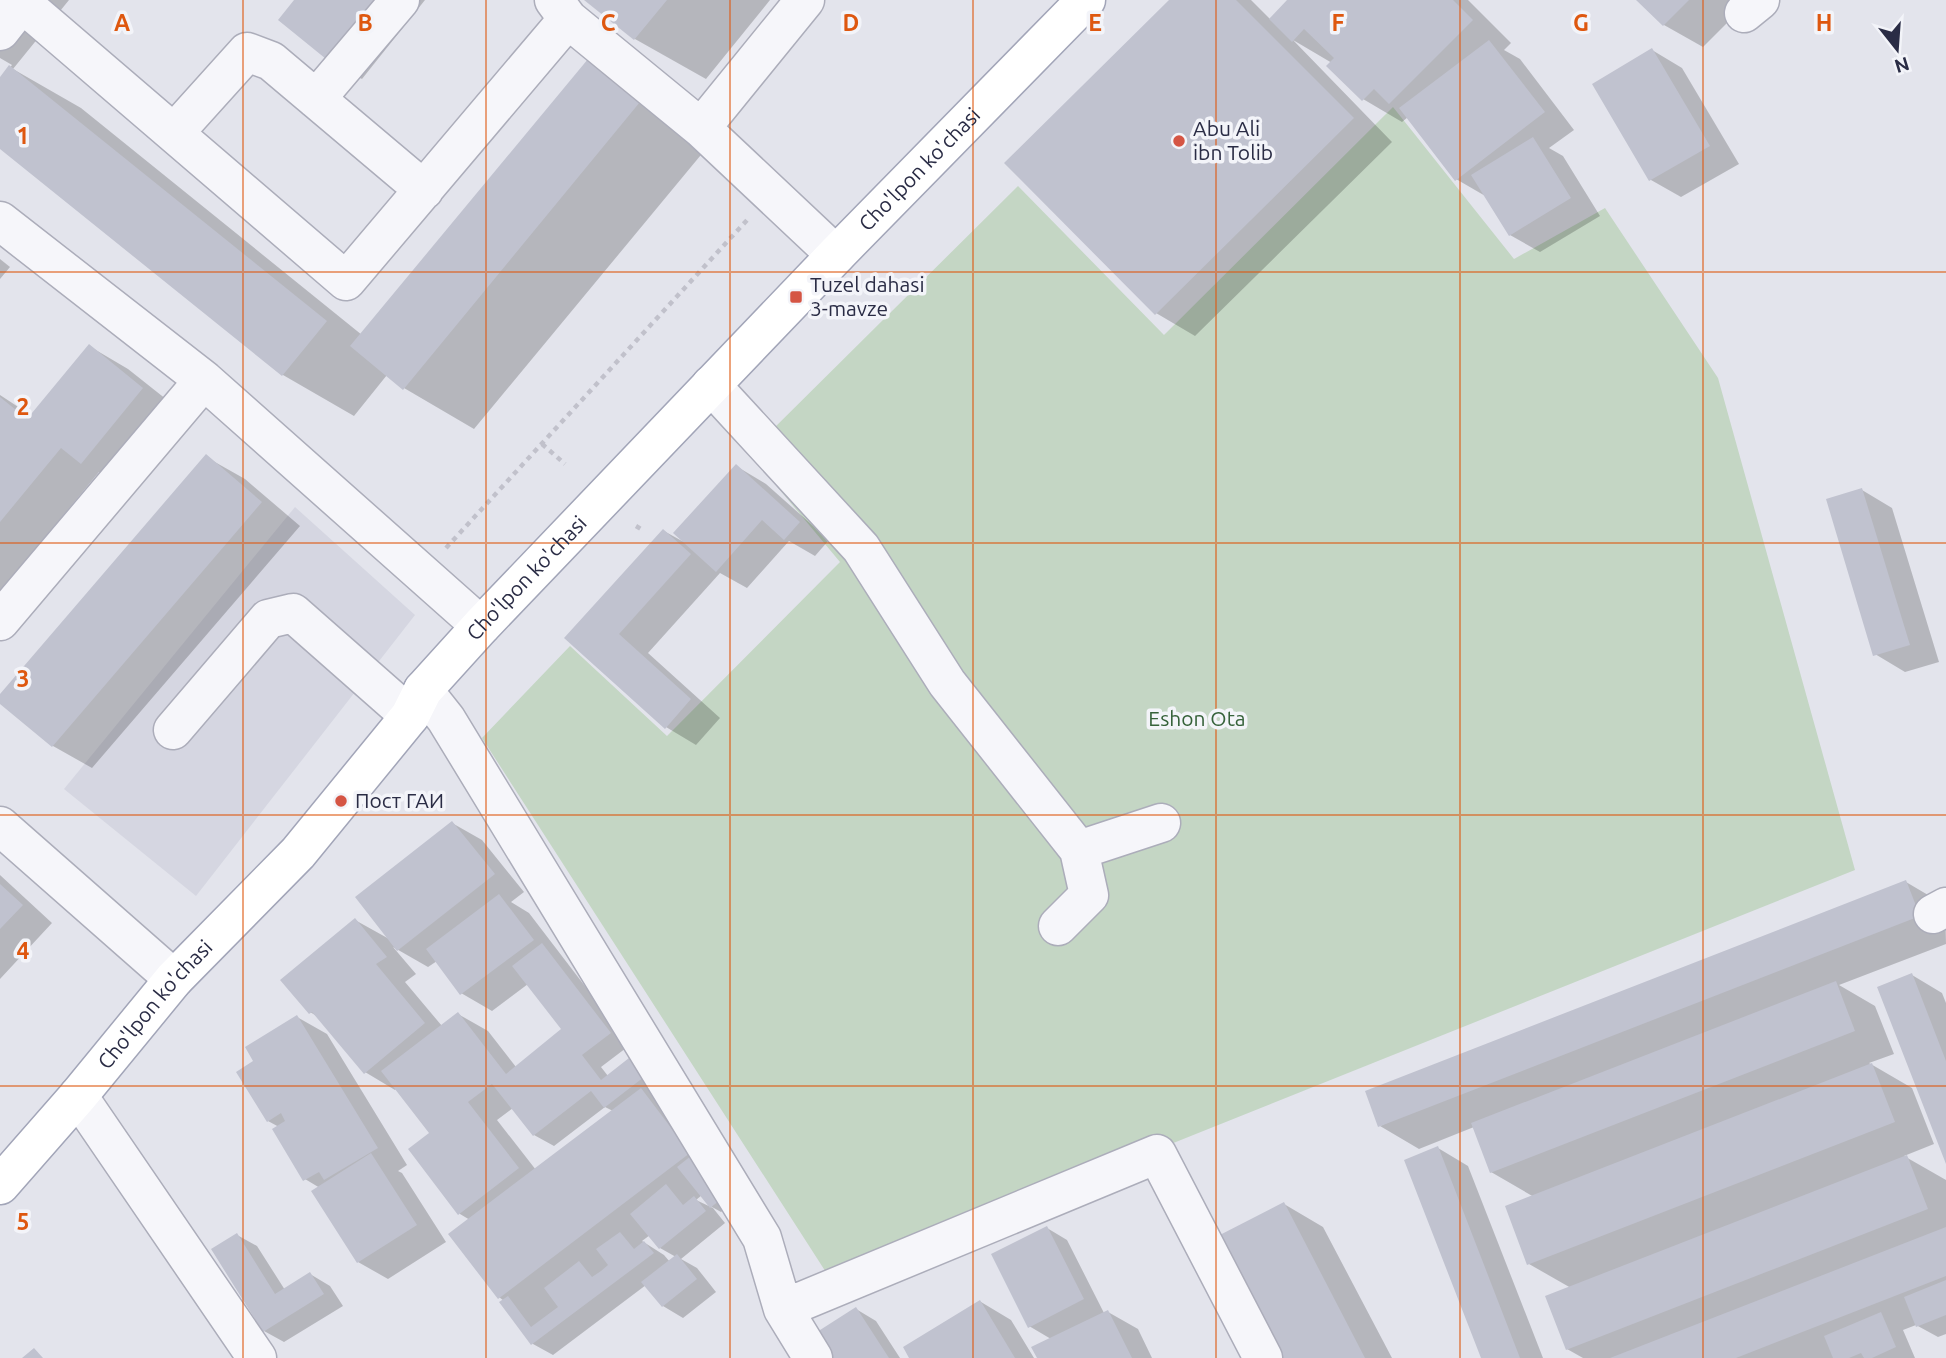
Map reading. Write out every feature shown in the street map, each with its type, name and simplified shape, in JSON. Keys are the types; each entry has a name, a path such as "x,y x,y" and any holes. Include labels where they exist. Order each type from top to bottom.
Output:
{"main road":[{"name":"Cho'lpon ko'chasi","path":"0,1185 78,1096 174,979 298,853 416,703 481,626 836,254 1086,0"}],"street":[{"path":"316,99 400,0"},
{"path":"701,128 805,0"},
{"path":"16,11 173,133 346,281 424,190 561,9 701,128 836,254"},
{"path":"173,133 247,52 271,61 424,190"},
{"path":"0,221 204,380 481,626"},
{"path":"0,621 204,380"},
{"path":"711,385 861,548 947,683 1079,850 1089,895 1058,926"},
{"path":"173,730 268,619 293,613 416,703 446,719 762,1238 783,1309 813,1358"},
{"path":"1079,850 1161,823"},
{"path":"0,825 174,979"},
{"path":"78,1096 257,1358"},
{"path":"783,1309 1157,1154 1263,1358"}],"path":[{"path":"445,549 772,194"},
{"path":"542,444 565,464"}],"shaded area":[{"path":"295,507 415,615 196,896 64,789"}],"green space":[{"name":"Eshon Ota","path":"1393,107 1514,259 1605,208 1718,378 1855,870 831,1280 482,738 570,646 667,736 840,562 749,453 1018,186 1164,335"}],"building":[{"path":"294,0 381,0 331,63 278,20"},
{"path":"584,0 667,0 634,40"},
{"name":"Abu Ali ibn Tolib","path":"1169,0 1236,0 1354,118 1155,315 1004,163"},
{"path":"1287,0 1453,0 1473,20 1389,104 1374,89 1362,101 1326,66 1334,58 1304,29 1292,42 1269,19"},
{"path":"1636,0 1689,0 1663,26"},
{"path":"1489,40 1545,112 1455,181 1399,108"},
{"path":"1652,48 1710,146 1649,181 1592,84"},
{"path":"588,59 640,102 403,390 350,346"},
{"path":"9,65 327,321 282,376 0,149 0,77"},
{"path":"1533,137 1571,198 1509,236 1471,175"},
{"path":"89,344 143,388 81,464 61,448 0,522 0,397 27,419"},
{"path":"206,454 262,502 52,747 0,704 0,694"},
{"path":"736,464 800,522 784,540 762,520 716,572 673,533"},
{"path":"1862,488 1910,645 1873,656 1826,499"},
{"path":"663,529 691,554 619,634 691,699 665,729 564,638"},
{"path":"452,821 495,874 397,951 355,897"},
{"path":"1906,880 1920,916 1378,1127 1365,1091"},
{"path":"0,884 23,905 0,929"},
{"path":"499,894 534,940 460,995 426,949"},
{"path":"355,918 387,957 376,964 425,1023 364,1074 312,1012 309,1014 280,980"},
{"path":"542,943 611,1033 582,1055 601,1080 629,1058 644,1077 604,1108 591,1091 533,1136 492,1084 468,1102 519,1168 458,1215 408,1149 429,1133 381,1071 458,1012 506,1074 561,1029 512,966"},
{"path":"1912,973 1946,1061 1946,1164 1877,987"},
{"path":"1836,981 1855,1031 1490,1173 1471,1123"},
{"path":"297,1015 378,1148 324,1180 319,1172 303,1181 272,1129 285,1121 281,1113 267,1122 236,1072 253,1061 245,1047"},
{"path":"1872,1063 1895,1122 1527,1265 1505,1206"},
{"path":"641,1088 690,1153 498,1299 448,1234"},
{"path":"1438,1146 1520,1358 1481,1358 1404,1160"},
{"path":"696,1152 729,1193 710,1208 677,1167"},
{"path":"371,1153 417,1225 357,1263 311,1191"},
{"path":"1907,1155 1928,1209 1566,1350 1545,1296"},
{"path":"666,1184 683,1205 694,1196 706,1211 659,1249 630,1214"},
{"path":"1284,1202 1365,1358 1274,1358 1212,1239"},
{"path":"1047,1226 1084,1299 1028,1328 991,1254"},
{"path":"1946,1227 1946,1276 1736,1358 1610,1358"},
{"path":"620,1232 634,1249 644,1241 654,1253 531,1345 499,1302 508,1296 531,1327 558,1307 544,1288 579,1261 592,1277 601,1271 608,1265 596,1249"},
{"path":"237,1233 275,1294 310,1272 324,1294 263,1332 211,1249"},
{"path":"677,1254 697,1279 662,1307 641,1282"},
{"path":"1946,1280 1946,1315 1916,1327 1904,1297"},
{"path":"980,1300 1015,1358 909,1358 903,1347"},
{"path":"856,1307 889,1358 818,1358 806,1339"},
{"path":"1108,1310 1132,1358 1037,1358 1031,1347"},
{"path":"1881,1312 1896,1347 1872,1358 1864,1358 1861,1353 1849,1358 1833,1358 1824,1336"},
{"path":"34,1348 43,1358 22,1358"}],"place":[{"name":"Abu Ali ibn Tolib","path":"1179,141"},
{"name":"Tuzel dahasi 3-mavze","path":"796,297"},
{"name":"Пост ГАИ","path":"341,801"}]}
